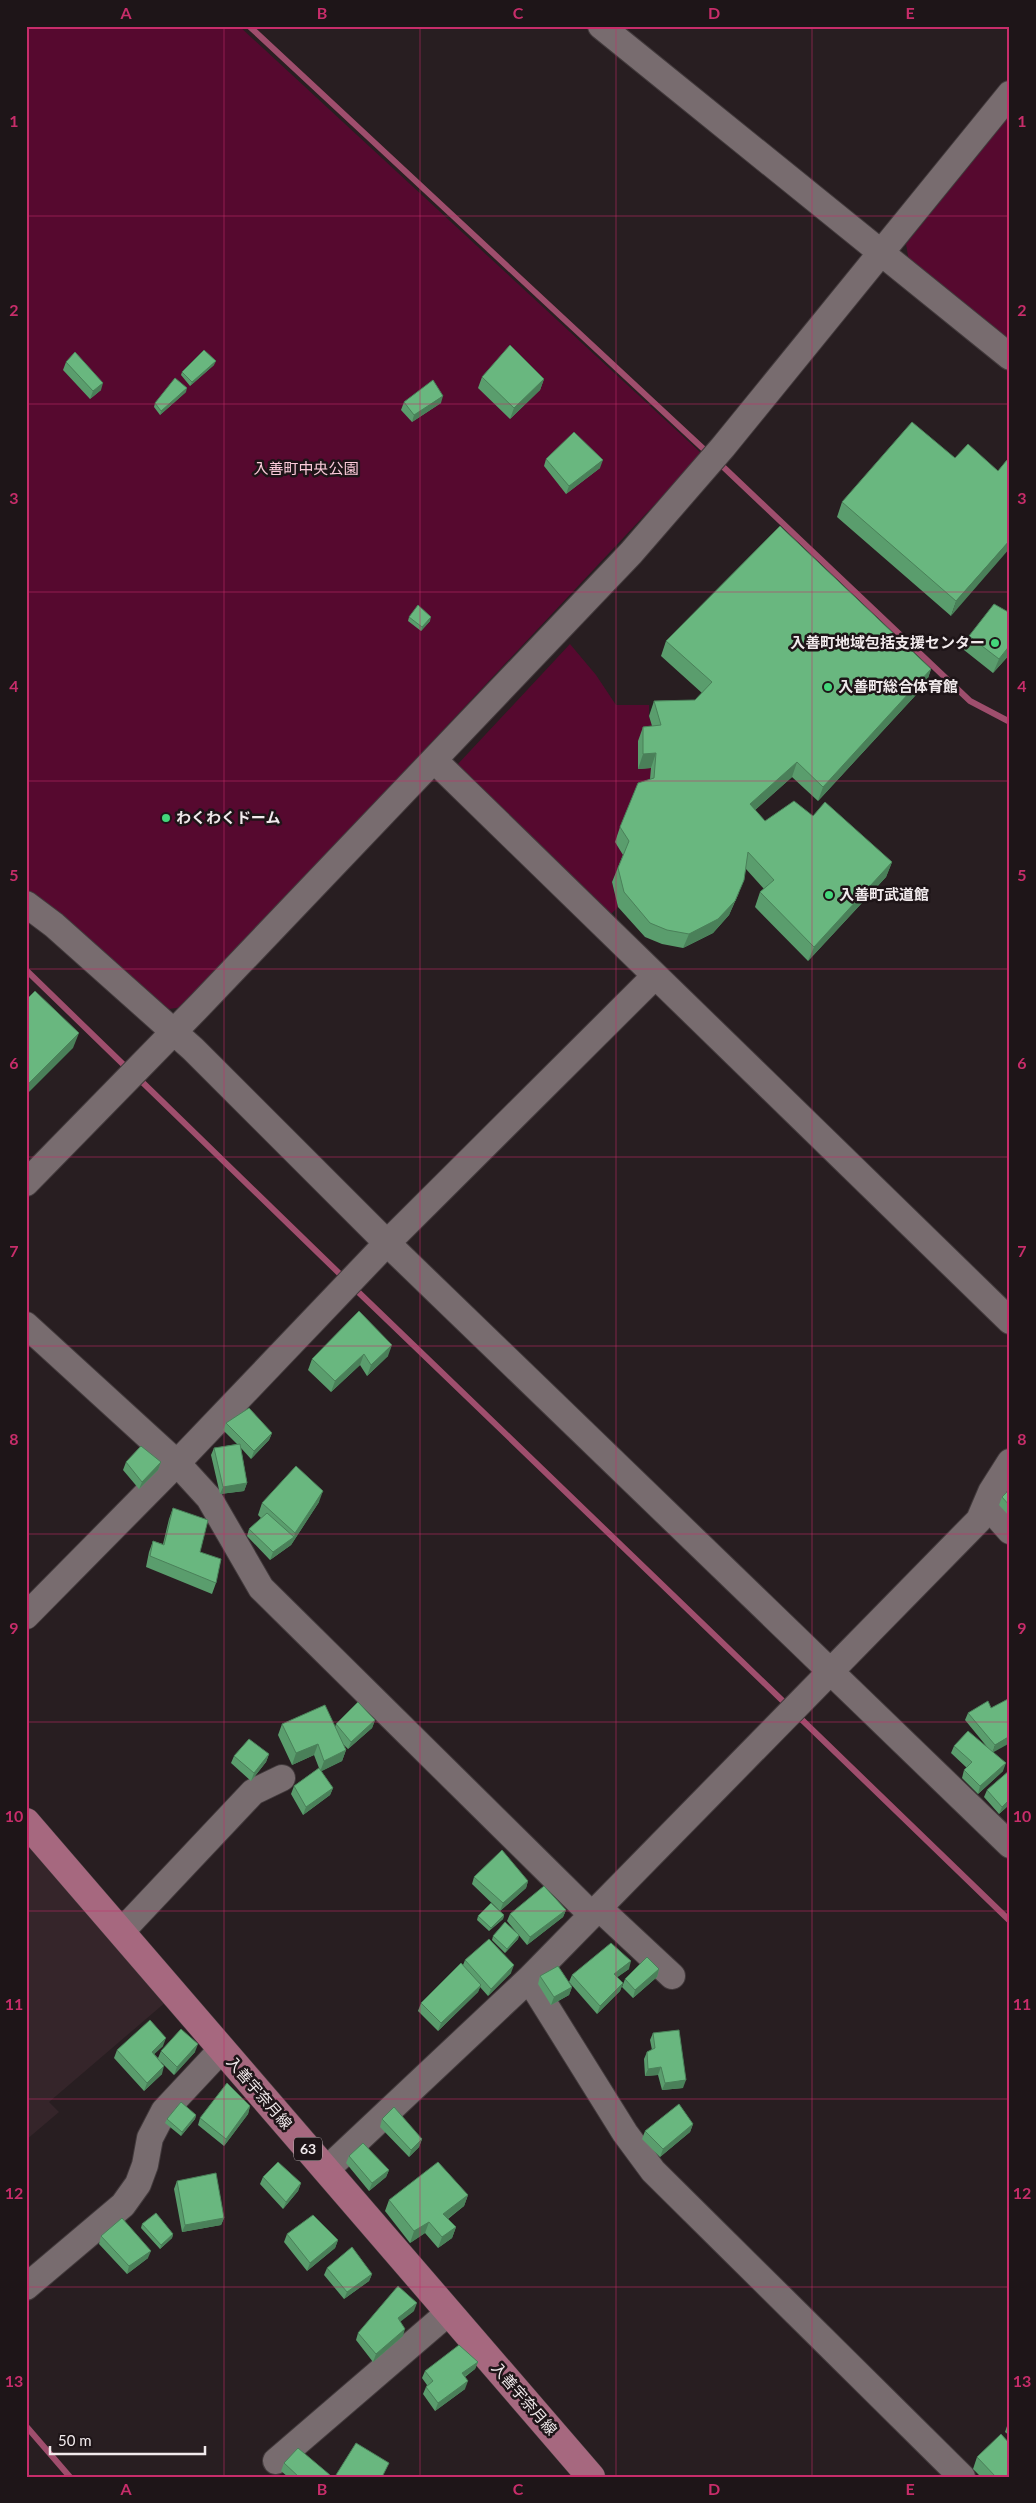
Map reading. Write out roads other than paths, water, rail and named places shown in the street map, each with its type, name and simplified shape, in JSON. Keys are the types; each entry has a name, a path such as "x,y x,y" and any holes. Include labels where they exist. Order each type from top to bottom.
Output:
{"main road":[{"name":"入善宇奈月線","path":"26,1822 591,2477"}],"street":[{"path":"601,26 1010,357"},
{"path":"26,1183 174,1032 644,538 723,447 1010,94"},
{"path":"434,760 654,977 1010,1321"},
{"path":"26,904 54,925 174,1032 387,1244 1010,1845"},
{"path":"26,1616 177,1463 387,1244 654,977"},
{"path":"26,1325 177,1463 209,1498 260,1588 596,1912 672,1976"},
{"path":"326,2170 529,1979 979,1520 1010,1462"},
{"path":"986,1504 1010,1531"},
{"path":"121,1932 253,1792 282,1778"},
{"path":"529,1979 625,2134 654,2170 962,2477"},
{"path":"26,2287 123,2205 138,2184 146,2164 150,2138 164,2111 222,2049"},
{"path":"276,2461 448,2313"}],"waterway":[{"path":"249,26 709,454"},
{"path":"717,461 970,701 1010,722"},
{"path":"26,970 129,1070"},
{"path":"137,1077 345,1279"},
{"path":"352,1286 788,1706"},
{"path":"797,1715 1010,1921"},
{"path":"26,2426 70,2477"}],"place":[{"name":"入善町地域包括支援センター","path":"995,643"},
{"name":"入善町総合体育館","path":"828,687"},
{"name":"わくわくドーム","path":"166,818"},
{"name":"入善町武道館","path":"829,895"}],"park label":[{"name":"入善町中央公園","path":"306,469"}]}
